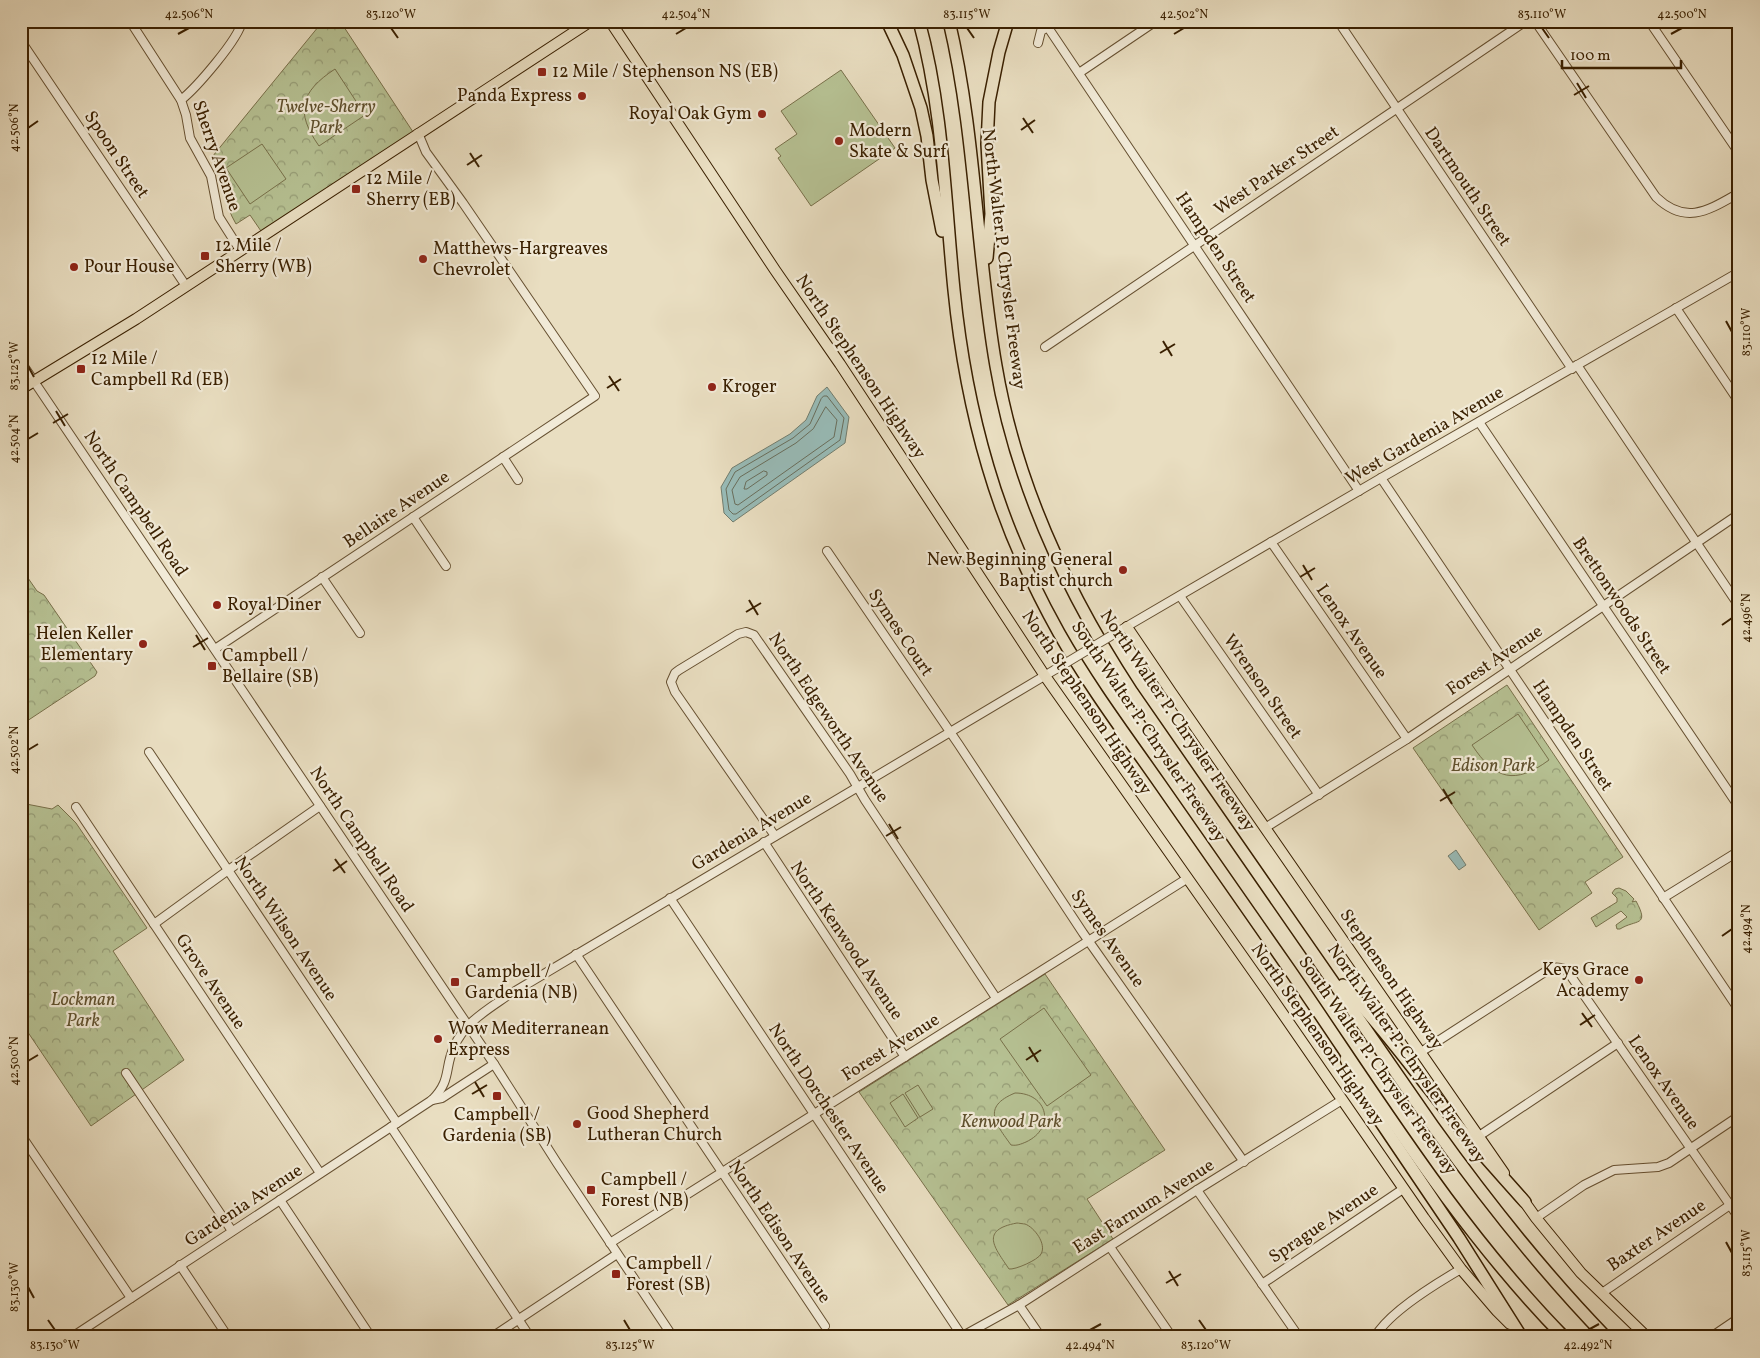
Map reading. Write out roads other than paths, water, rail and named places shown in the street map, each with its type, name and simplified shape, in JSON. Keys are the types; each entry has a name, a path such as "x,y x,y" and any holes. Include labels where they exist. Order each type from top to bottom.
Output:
{"highway":[{"path":"887,21 909,68 923,115 932,180 954,294"},
{"name":"South Walter P. Chrysler Freeway","path":"919,21 929,61 938,118 954,294 966,378 993,484 1025,563 1051,617 1075,660 1111,714 1431,1176 1470,1230 1531,1302 1564,1337"},
{"name":"North Walter P. Chrysler Freeway","path":"949,21 960,68 968,124 985,290 996,366 1008,419 1029,492 1067,579 1089,622 1115,666 1433,1126 1533,1256 1606,1337"},
{"path":"985,290 990,214 987,144 989,102 999,52 1008,21"},
{"path":"1318,959 1359,1002 1460,1127 1524,1202"},
{"path":"1339,1041 1357,1087 1459,1238 1521,1335"}],"main road":[{"path":"21,388 136,319 591,21"},
{"name":"North Stephenson Highway","path":"610,21 835,357 1045,676 1461,1269 1497,1311 1521,1335"},
{"name":"Stephenson Highway","path":"1123,629 1170,692 1524,1202 1576,1267 1647,1337"}],"street":[{"name":"Sherry Avenue","path":"130,21 181,100 190,138 211,176 219,217 240,250"},
{"path":"181,100 192,90 230,44 242,21"},
{"path":"1038,43 1041,31 1046,25 1058,21"},
{"path":"1079,73 1156,21"},
{"name":"Dartmouth Street","path":"1338,21 1739,606"},
{"name":"West Parker Street","path":"1045,347 1526,21"},
{"path":"1536,21 1656,197 1662,203 1672,210 1701,213 1739,193"},
{"path":"1649,21 1739,153"},
{"name":"Hampden Street","path":"1046,25 1359,491"},
{"name":"Spoon Street","path":"21,41 186,286"},
{"name":"Bellaire Avenue","path":"215,649 595,396 426,152 418,133"},
{"name":"West Gardenia Avenue","path":"1123,629 1739,272"},
{"path":"1676,308 1739,402"},
{"name":"North Campbell Road","path":"21,362 494,1064 673,1337"},
{"name":"Brettonwoods Street","path":"1479,422 1739,808"},
{"path":"503,457 518,480"},
{"name":"Hampden Street","path":"1381,478 1739,1010"},
{"name":"Forest Avenue","path":"1265,828 1407,739 1739,514"},
{"path":"413,517 446,566"},
{"name":"Lenox Avenue","path":"1271,542 1407,739"},
{"name":"Symes Court","path":"826,551 949,732"},
{"path":"322,577 360,633"},
{"name":"Wrenson Street","path":"1180,596 1319,795"},
{"name":"Gardenia Avenue","path":"72,1337 81,1334 180,1265 432,1100 445,1084 454,1047 467,1025 507,996 1123,629"},
{"name":"North Edgeworth Avenue","path":"774,836 675,692 671,682 678,670 738,634 749,632 760,643 850,774 996,998"},
{"name":"Symes Avenue","path":"949,732 1089,940 1244,1162"},
{"name":"North Wilson Avenue","path":"149,752 394,1125 530,1337"},
{"path":"154,924 227,870 320,806"},
{"name":"Grove Avenue","path":"76,807 320,1173"},
{"name":"North Kenwood Avenue","path":"764,842 905,1057"},
{"path":"1663,898 1739,850"},
{"name":"Forest Avenue","path":"610,1243 1188,878"},
{"name":"North Dorchester Avenue","path":"670,898 962,1336"},
{"name":"North Edison Avenue","path":"576,954 825,1326"},
{"name":"Lenox Avenue","path":"1421,1052 1552,968 1560,967 1568,972 1739,1218"},
{"path":"1479,1136 1618,1043"},
{"name":"Gardenia Avenue","path":"432,1100 442,1098 494,1064"},
{"path":"126,1073 232,1231"},
{"name":"East Farnum Avenue","path":"962,1336 1019,1305 1197,1190 1342,1100"},
{"path":"1536,1218 1584,1185 1614,1170 1658,1167 1669,1163 1739,1116"},
{"path":"21,1135 131,1298"},
{"name":"Sprague Avenue","path":"1262,1284 1403,1188"},
{"path":"1197,1190 1299,1337"},
{"path":"280,1200 371,1337"},
{"name":"Baxter Avenue","path":"1602,1293 1730,1205"},
{"path":"1110,1246 1172,1337"},
{"path":"492,1337 617,1254"},
{"path":"180,1265 228,1337"},
{"path":"1375,1337 1382,1326 1394,1314 1461,1269"},
{"path":"1019,1305 1041,1337"},
{"path":"1712,1337 1739,1318"}],"water":[{"path":"827,387 849,417 845,443 733,522 724,513 721,487 732,468 790,434 806,420 817,396"},
{"path":"1456,850 1466,865 1459,870 1448,856"}],"place":[{"name":"12 Mile / Stephenson NS (EB)","path":"542,72"},
{"name":"Panda Express","path":"582,96"},
{"name":"Royal Oak Gym","path":"762,114"},
{"name":"Modern Skate & Surf","path":"839,141"},
{"name":"12 Mile / Sherry (EB)","path":"356,189"},
{"name":"12 Mile / Sherry (WB)","path":"205,256"},
{"name":"Matthews-Hargreaves Chevrolet","path":"423,259"},
{"name":"Pour House","path":"74,267"},
{"name":"12 Mile / Campbell Rd (EB)","path":"81,369"},
{"name":"Kroger","path":"712,387"},
{"name":"New Beginning General Baptist church","path":"1123,570"},
{"name":"Royal Diner","path":"217,605"},
{"name":"Helen Keller Elementary","path":"143,644"},
{"name":"Campbell / Bellaire (SB)","path":"212,666"},
{"name":"Keys Grace Academy","path":"1639,980"},
{"name":"Campbell / Gardenia (NB)","path":"455,982"},
{"name":"Wow Mediterranean Express","path":"438,1039"},
{"name":"Campbell / Gardenia (SB)","path":"497,1096"},
{"name":"Good Shepherd Lutheran Church","path":"577,1124"},
{"name":"Campbell / Forest (NB)","path":"591,1190"},
{"name":"Campbell / Forest (SB)","path":"616,1274"}],"park label":[{"name":"Twelve-Sherry Park","path":"326,117"},
{"name":"Edison Park","path":"1493,766"},
{"name":"Lockman Park","path":"83,1010"},
{"name":"Kenwood Park","path":"1011,1122"}]}
